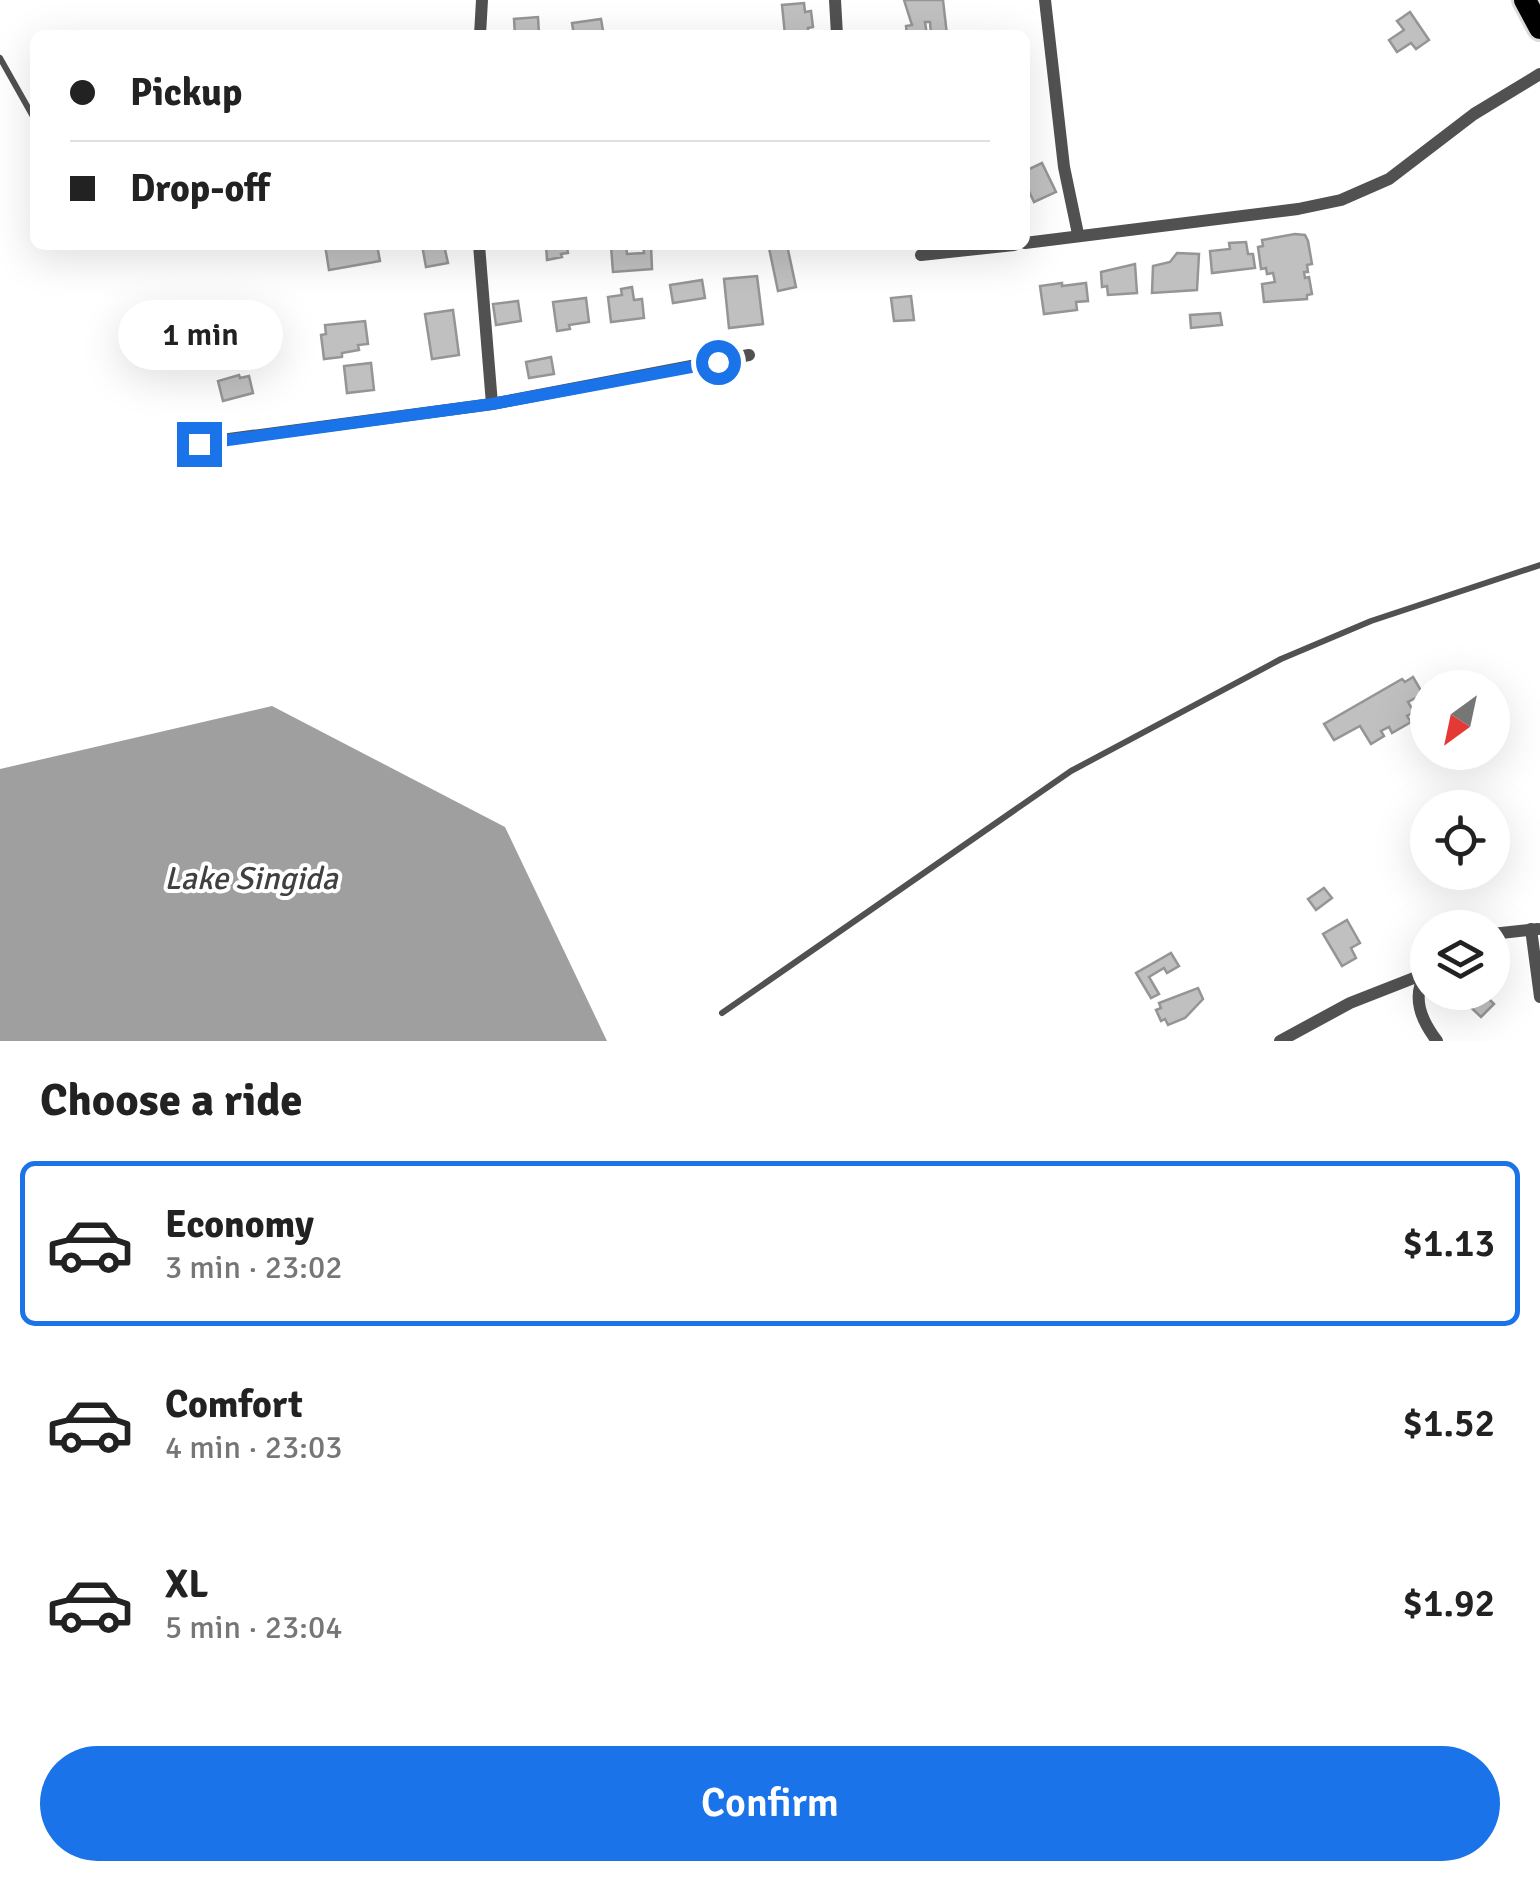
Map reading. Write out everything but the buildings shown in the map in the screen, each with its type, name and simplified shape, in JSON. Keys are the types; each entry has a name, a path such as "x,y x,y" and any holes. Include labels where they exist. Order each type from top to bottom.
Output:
{"highway":[{"path":"1524,0 1540,28"}],"street":[{"path":"480,30 482,0"},
{"path":"835,0 836,30"},
{"path":"1044,0 1060,134 1078,234"},
{"path":"1030,243 1298,209 1341,200 1388,178 1474,114 1540,74"},
{"path":"479,250 492,404"},
{"path":"921,255 968,250"},
{"path":"199,444 492,404 749,354"},
{"path":"1510,932 1536,929 1540,997"},
{"path":"1280,1041 1350,1003 1410,979"},
{"path":"1420,1010 1438,1041"}],"lane":[{"path":"0,58 30,111"},
{"path":"722,1013 1071,772 1282,659 1371,621 1540,564"}],"water":[{"name":"Lake Singida","path":"272,706 505,827 607,1041 0,1041 0,769"}],"route":[{"path":"199,444 492,404 718,362"}]}
